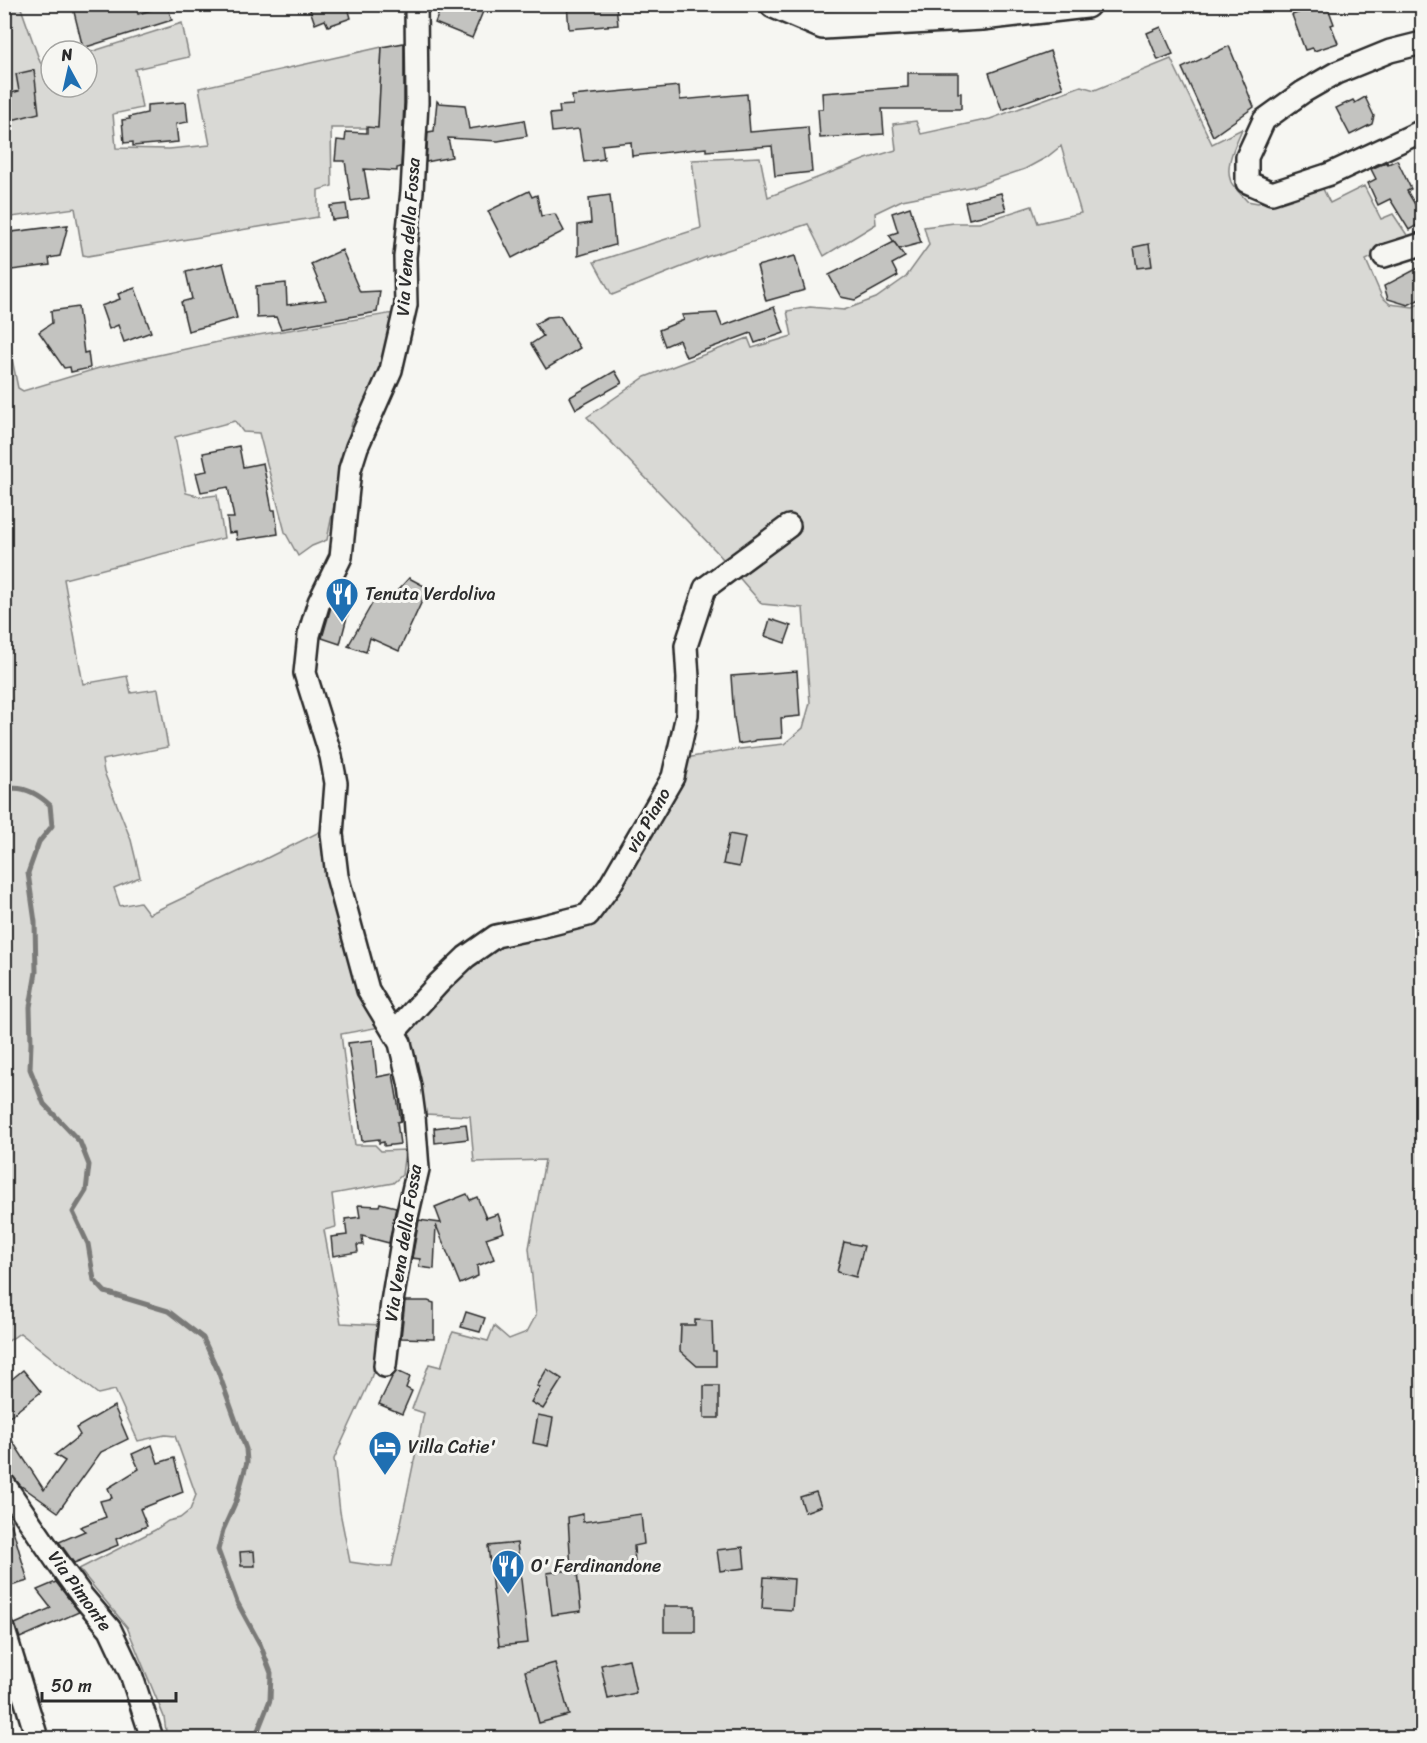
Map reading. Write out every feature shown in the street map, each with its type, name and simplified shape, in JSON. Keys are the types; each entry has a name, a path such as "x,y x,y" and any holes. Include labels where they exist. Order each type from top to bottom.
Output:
{"main road":[{"path":"774,4 823,25 982,16 1086,4"}],"street":[{"name":"Via Vena della Fossa","path":"385,1366 392,1302 404,1230 418,1169 414,1116 400,1043 368,990 338,876 332,834 336,783 331,756 305,673 309,635 320,602 340,557 350,469 357,447 391,370 406,305 405,257 412,191 417,103 416,4"},
{"path":"1422,43 1390,51 1336,73 1303,92 1264,120 1247,157 1247,182 1272,193 1330,174 1422,131"},
{"path":"1383,256 1422,244"},
{"name":"via Piano","path":"394,1032 460,963 496,936 588,915 609,887 673,777 687,715 686,646 705,588 789,526"},
{"name":"Via Pimonte","path":"4,1484 82,1596 110,1629 131,1674 152,1738"},
{"path":"4,1630 37,1738"}],"shaded area":[{"path":"5,5 20,5 39,59 39,99 99,99 99,49 182,23 189,57 135,69 142,108 113,114 116,148 169,149 210,145 199,88 382,47 378,128 331,128 332,186 318,190 318,217 88,256 83,255 75,208 5,218"},
{"path":"1171,59 1212,144 1242,129 1232,155 1229,175 1232,184 1247,201 1258,203 1320,183 1330,203 1364,186 1381,219 1393,214 1409,238 1366,260 1382,297 1390,304 1413,307 1422,302 1422,1738 167,1738 164,1717 127,1627 79,1569 168,1521 180,1518 190,1510 196,1495 175,1436 165,1435 138,1441 115,1390 98,1394 20,1333 7,1342 5,1338 4,320 18,388 23,391 99,368 227,340 394,313 395,334 375,388 352,423 327,540 312,546 298,556 285,532 259,433 243,432 235,421 175,437 186,493 202,497 217,495 224,538 64,579 83,684 127,676 131,693 158,689 168,747 102,760 104,772 131,840 140,877 114,888 120,906 140,902 149,914 321,831 356,966 380,1027 341,1034 355,1145 375,1145 381,1151 405,1150 402,1175 393,1183 332,1194 336,1227 324,1230 341,1323 382,1325 381,1348 370,1381 334,1459 340,1512 350,1562 392,1566 424,1413 412,1409 429,1364 441,1367 453,1332 488,1341 494,1326 509,1339 527,1332 536,1315 529,1248 545,1160 474,1162 470,1116 424,1114 394,1032 466,957 588,915 686,758 784,744 803,728 810,703 803,608 762,604 716,551 587,417 645,377 748,338 752,348 792,336 787,311 810,307 844,310 876,298 906,277 929,245 924,227 954,223 979,223 1032,206 1038,223 1081,213 1061,146 1025,169 975,186 902,200 875,213 876,224 824,256 808,224 709,256 612,295 594,262 701,228 692,160 760,157 768,197 866,159 896,150 893,124 916,121 921,134 990,119 1081,86 1095,90"}],"building":[{"path":"72,4 134,4 138,14 167,5 172,20 99,43 99,39 81,39"},
{"path":"308,4 347,4 351,18 328,26 325,20 315,24"},
{"path":"442,4 474,4 484,9 472,38 435,23"},
{"path":"567,4 616,4 618,25 569,29"},
{"path":"1327,5 1338,43 1314,51 1313,48 1305,50 1292,15"},
{"path":"1161,27 1173,54 1158,60 1147,33"},
{"path":"404,43 401,167 397,168 397,171 364,169 369,198 351,201 345,161 335,161 337,140 345,141 346,132 367,133 367,127 378,128 382,47"},
{"path":"1229,46 1254,107 1213,136 1182,68"},
{"path":"1050,51 1063,88 1002,110 989,73"},
{"path":"34,70 39,113 4,122 4,95 19,91 16,74"},
{"path":"908,73 958,73 961,109 882,109 884,134 820,138 818,109 823,109 822,93 908,87"},
{"path":"679,86 680,100 747,94 750,132 808,127 812,172 775,176 772,146 706,151 706,148 632,156 631,142 602,145 604,159 584,162 579,129 552,132 550,114 560,113 559,106 573,105 572,96"},
{"path":"1365,97 1374,116 1372,124 1350,135 1336,108 1353,100 1355,103"},
{"path":"437,101 465,105 469,129 524,120 527,136 498,141 448,138 452,157 426,162 428,132 434,131"},
{"path":"186,102 188,122 176,124 178,142 133,146 133,142 124,143 122,120 147,113 147,105"},
{"path":"1397,160 1411,189 1407,191 1422,216 1422,222 1409,230 1390,199 1378,205 1368,183 1376,179 1371,169"},
{"path":"529,191 532,197 537,195 541,216 555,214 564,231 512,258 488,211"},
{"path":"1001,193 1006,210 969,219 965,202"},
{"path":"610,195 615,245 578,256 578,225 591,223 589,198"},
{"path":"346,204 348,218 332,220 330,206"},
{"path":"910,207 921,243 899,249 889,235 898,232 892,213"},
{"path":"68,225 60,256 49,258 50,265 4,271 4,233"},
{"path":"894,242 905,257 892,264 898,276 855,300 841,297 829,275"},
{"path":"1149,244 1152,266 1137,268 1134,247"},
{"path":"342,250 360,292 380,291 377,312 281,329 276,317 257,318 256,286 286,283 287,305 326,300 311,264"},
{"path":"795,256 805,290 766,301 757,266"},
{"path":"223,263 237,318 188,331 181,302 192,299 186,272"},
{"path":"1422,266 1422,298 1408,305 1388,299 1384,286"},
{"path":"135,288 151,332 124,342 118,325 109,329 101,306 120,299 118,294"},
{"path":"78,307 84,353 88,352 90,368 71,372 70,367 64,368 39,332 52,323 51,311"},
{"path":"774,307 784,333 755,343 751,333 686,357 679,340 665,346 659,330 684,320 682,315 717,313 722,326"},
{"path":"560,316 580,348 546,369 531,344 543,336 535,324 547,317"},
{"path":"615,371 622,383 576,409 570,397"},
{"path":"239,446 243,467 263,463 272,510 275,510 278,534 237,540 236,532 229,533 227,518 234,518 228,487 201,492 196,473 207,471 203,453"},
{"path":"409,578 428,588 399,651 370,638 366,652 348,646 377,595 387,602"},
{"path":"342,583 355,586 340,644 322,638 331,607"},
{"path":"770,619 791,626 785,643 765,636"},
{"path":"797,671 800,716 781,718 782,738 738,744 731,676"},
{"path":"729,834 745,837 739,867 723,864"},
{"path":"373,1040 377,1077 393,1074 401,1121 397,1122 400,1144 384,1146 384,1142 379,1143 379,1139 362,1141 348,1043"},
{"path":"466,1124 468,1139 435,1143 434,1128"},
{"path":"467,1194 470,1200 477,1197 486,1218 498,1214 504,1232 486,1238 494,1259 477,1266 478,1276 460,1284 436,1225 434,1269 419,1267 420,1259 412,1258 419,1220 441,1223 435,1207"},
{"path":"380,1203 396,1207 389,1243 362,1236 363,1245 357,1245 358,1252 333,1256 331,1237 347,1235 345,1219 360,1217 358,1205 379,1206"},
{"path":"844,1242 864,1246 856,1277 837,1272"},
{"path":"405,1301 434,1303 434,1339 401,1338"},
{"path":"466,1312 485,1318 480,1332 461,1327"},
{"path":"695,1320 712,1321 716,1366 697,1366 680,1351 681,1325 695,1325"},
{"path":"547,1369 562,1379 543,1409 531,1402"},
{"path":"23,1370 41,1392 4,1421 4,1394 11,1389 6,1384"},
{"path":"397,1371 410,1377 406,1388 412,1391 402,1414 379,1404"},
{"path":"704,1386 719,1386 719,1418 704,1418"},
{"path":"114,1406 128,1439 101,1452 58,1512 20,1485 10,1473 4,1471 4,1428 44,1490 65,1461 55,1455 80,1435 76,1428"},
{"path":"538,1415 553,1418 548,1446 533,1443"},
{"path":"152,1445 158,1463 174,1458 183,1492 140,1509 147,1526 116,1539 118,1545 74,1563 59,1542 85,1531 80,1527 106,1517 100,1501 112,1498 108,1488 139,1469 132,1454"},
{"path":"816,1492 821,1506 805,1512 800,1497"},
{"path":"8,1513 28,1581 4,1588 4,1514"},
{"path":"583,1514 583,1522 641,1514 644,1544 634,1546 635,1566 584,1566 584,1570 577,1572 581,1611 552,1615 547,1573 571,1570 568,1517"},
{"name":"O' Ferdinandone","path":"517,1543 528,1643 499,1646 488,1546"},
{"path":"743,1547 745,1568 720,1571 717,1550"},
{"path":"254,1551 255,1566 241,1566 240,1552"},
{"path":"764,1577 794,1579 792,1610 762,1608"},
{"path":"56,1582 79,1612 20,1638 15,1624 51,1608 37,1590"},
{"path":"664,1606 695,1606 695,1632 664,1632"},
{"path":"629,1659 636,1693 608,1699 601,1665"},
{"path":"555,1663 569,1715 539,1723 525,1671"}],"waterway":[{"path":"4,790 23,789 50,805 52,826 39,842 28,873 35,922 36,972 30,1007 30,1069 44,1104 80,1142 89,1165 86,1191 73,1212 88,1244 94,1280 105,1292 168,1311 203,1338 218,1371 246,1449 247,1462 218,1550 237,1602 260,1644 271,1673 270,1700 255,1738"}],"place":[{"name":"Tenuta Verdoliva","path":"342,623"},
{"name":"Villa Catie'","path":"385,1476"},
{"name":"O' Ferdinandone","path":"508,1595"}]}
